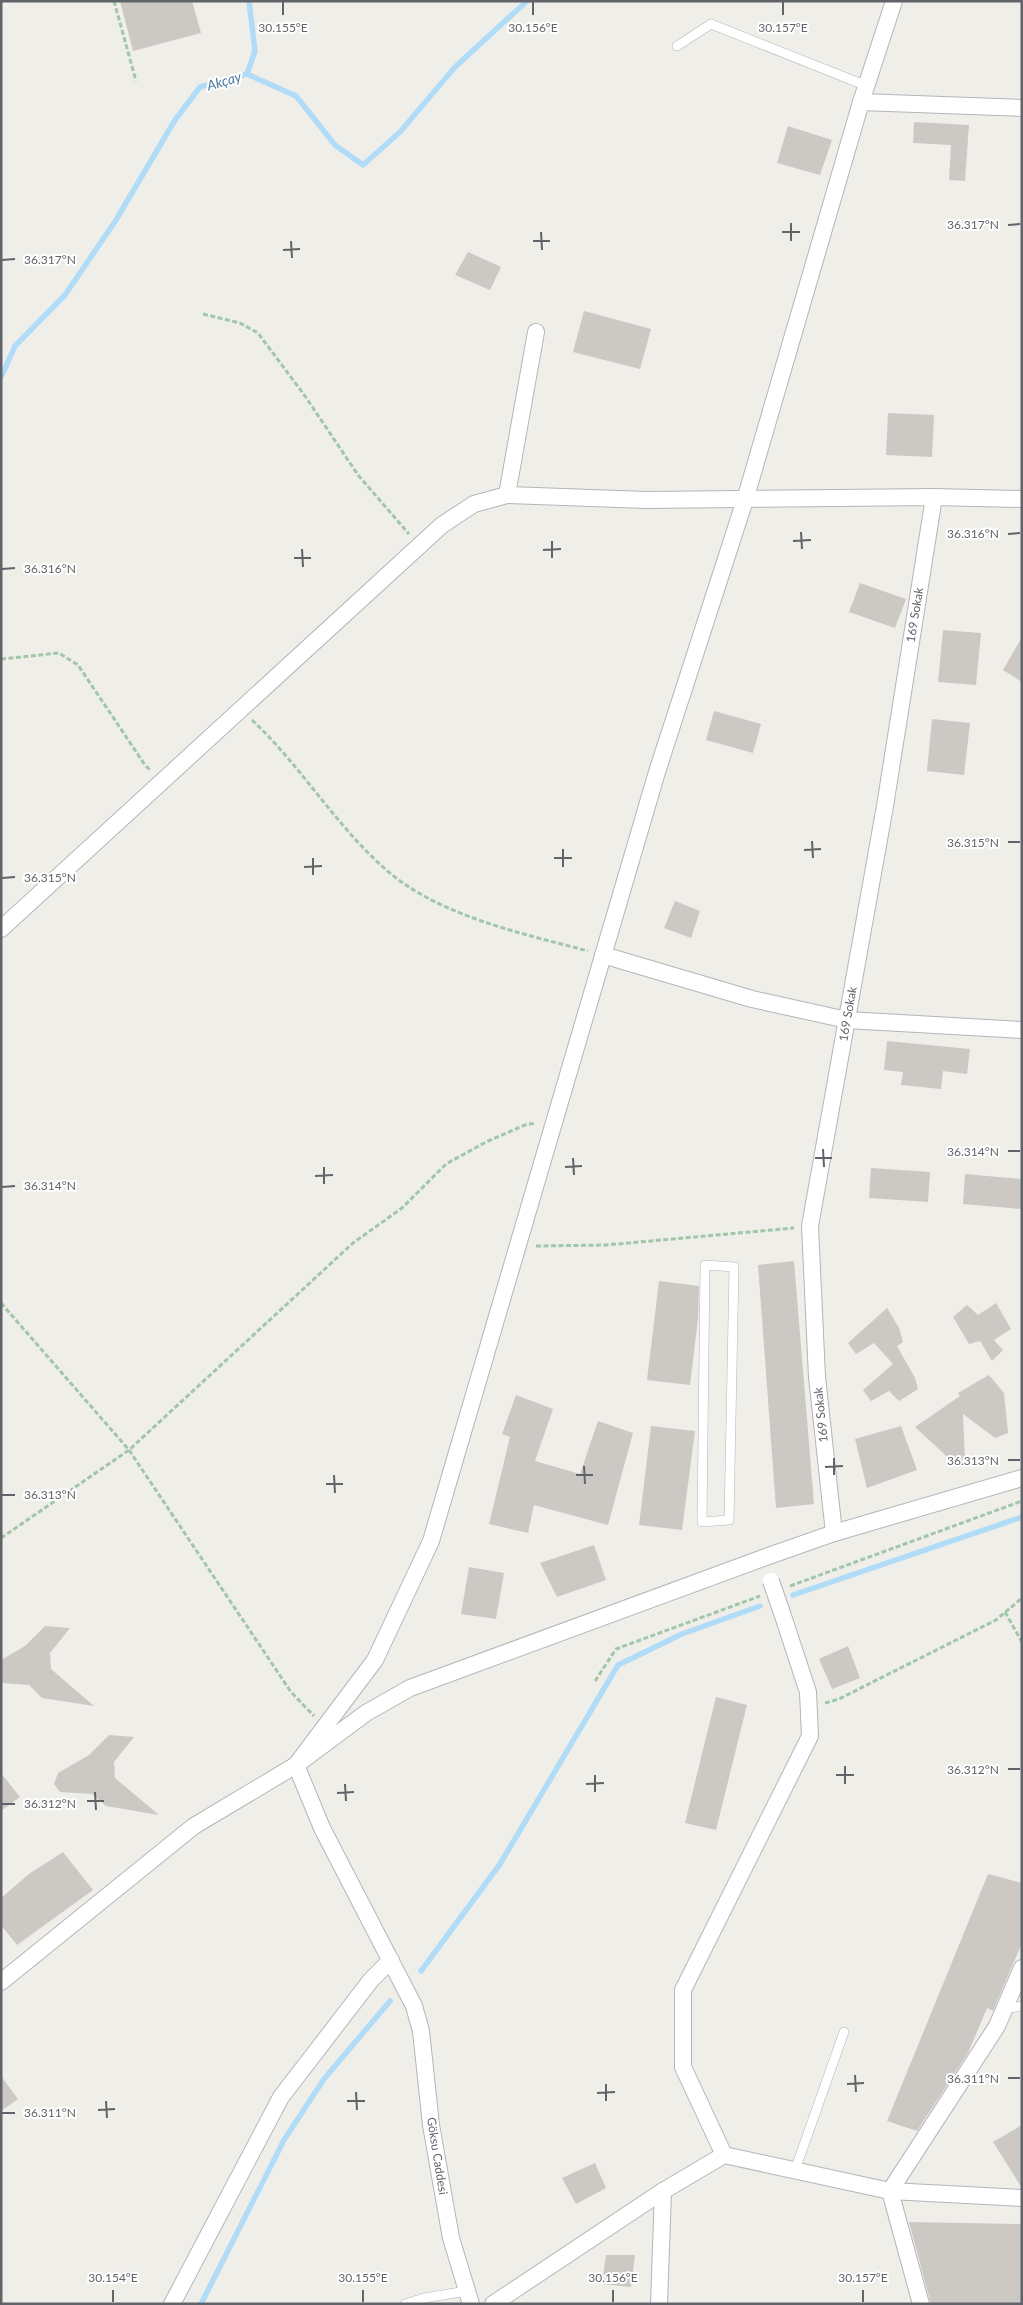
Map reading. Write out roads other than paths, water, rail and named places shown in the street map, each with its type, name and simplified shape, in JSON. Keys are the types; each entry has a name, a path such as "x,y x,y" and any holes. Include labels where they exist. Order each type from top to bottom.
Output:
{"street":[{"path":"296,1765 374,1660 431,1541 657,772 745,500 862,102 894,1"},
{"path":"862,102 1022,108"},
{"path":"507,495 536,332"},
{"path":"1,928 442,524 474,504 507,495 646,500 1022,499"},
{"name":"169 Sokak","path":"834,1534 817,1377 810,1226 887,796 934,498"},
{"path":"603,954 752,999 847,1020 1022,1030"},
{"path":"1,1982 194,1826 296,1765 366,1713 410,1688 763,1558 834,1534 1022,1478"},
{"path":"724,2155 683,2067 683,1990 810,1736 808,1692 775,1587 763,1558"},
{"name":"Göksu Caddesi","path":"296,1765 322,1828 414,2006 420,2031 431,2125 451,2238 469,2298"},
{"path":"172,2304 280,2097 372,1980 391,1960"},
{"path":"921,2304 890,2191 997,2026 1022,1968"},
{"path":"492,2304 663,2191 724,2155 890,2191 1022,2198"},
{"path":"658,2304 663,2191"}],"lane":[{"path":"677,46 711,24 867,86"},
{"path":"705,1265 734,1267 729,1520 702,1522 705,1265"},
{"path":"1004,2009 1022,2006"},
{"path":"795,2170 844,2032"},
{"path":"405,2304 424,2298 469,2298"}],"waterway":[{"path":"247,74 255,51 249,1"},
{"name":"Akçay","path":"1,377 15,346 65,295 116,220 175,120 200,87 247,74 296,96 335,145 363,165 400,132 455,67 527,1"},
{"path":"793,1595 1022,1517"},
{"path":"421,1971 500,1864 618,1665 682,1634 760,1606"},
{"path":"201,2304 284,2140 324,2079 390,2001"}]}
